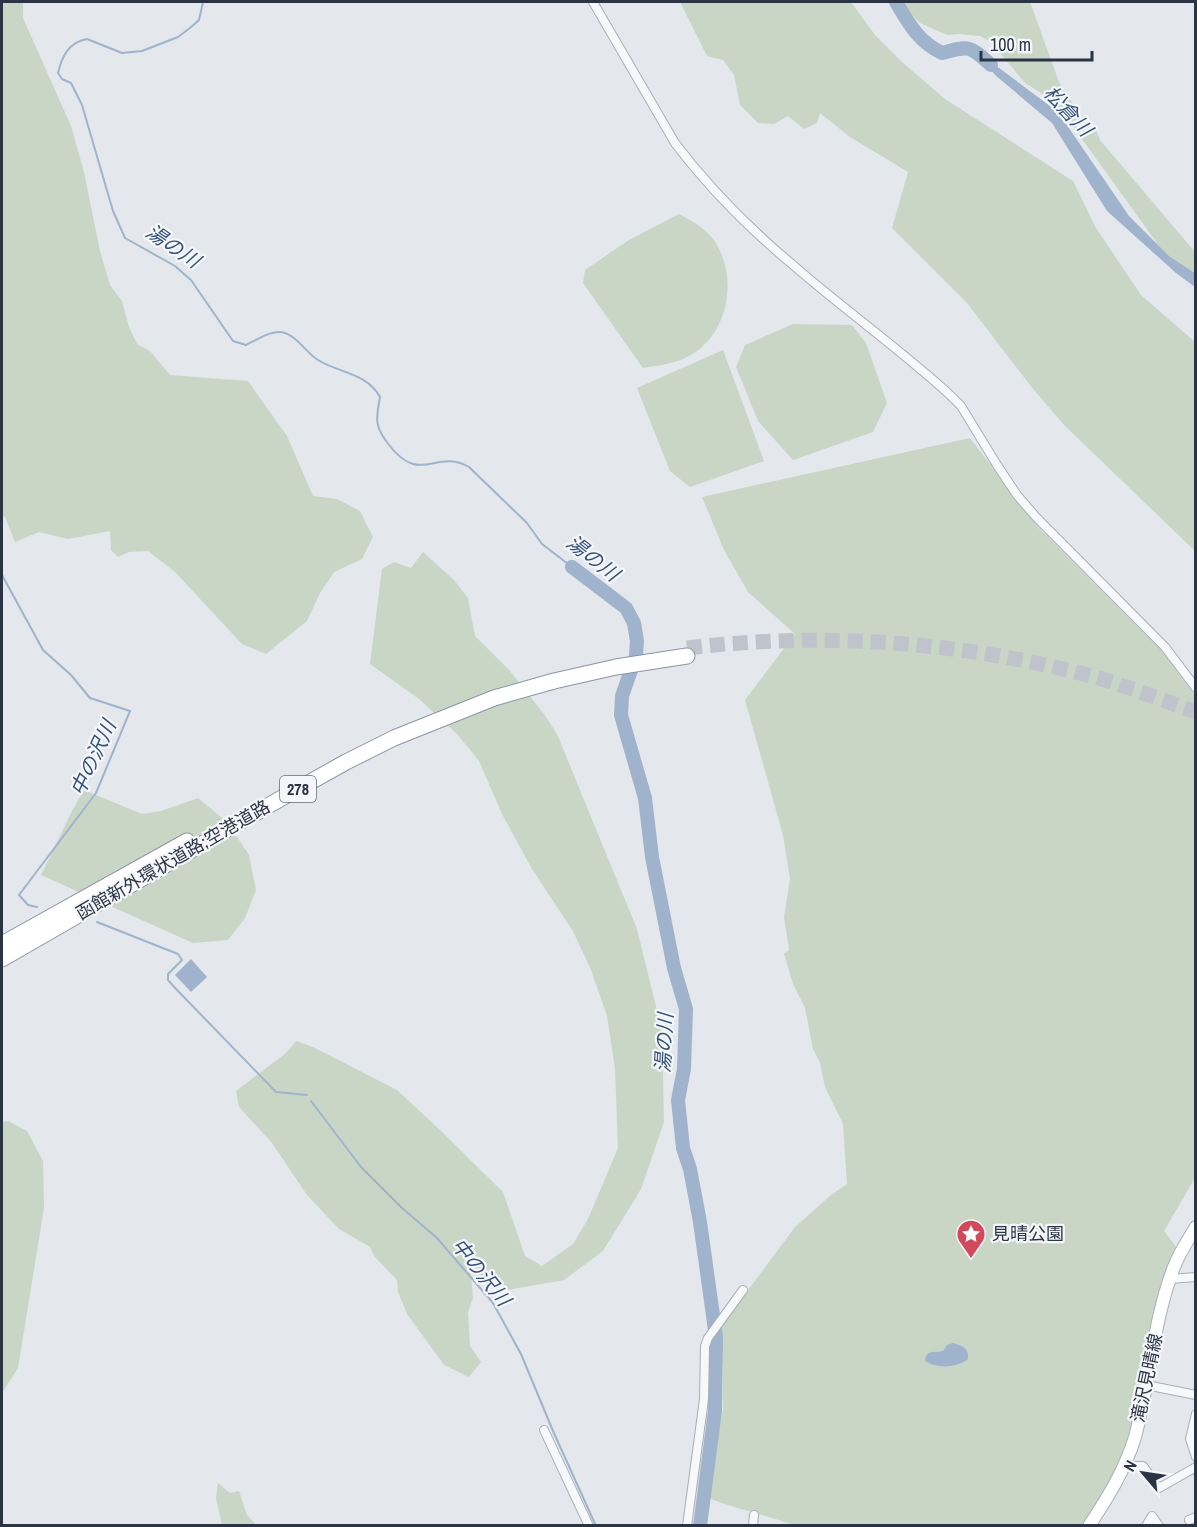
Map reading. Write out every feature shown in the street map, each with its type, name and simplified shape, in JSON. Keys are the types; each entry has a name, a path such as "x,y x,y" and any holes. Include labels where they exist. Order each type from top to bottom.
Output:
{"highway":[{"name":"函館新外環状道路;空港道路","path":"2,944 275,792 392,732 442,711 553,674 687,652"},
{"name":"函館新外環状道路;空港道路","path":"2,959 279,799 394,738 494,698 616,663"}],"street":[{"path":"593,2 675,143 691,164 754,231 793,266 950,394 961,406 1017,495 1165,647 1196,688"},
{"name":"滝沢見晴線","path":"1089,1526 1113,1490 1125,1466 1135,1436 1170,1279 1182,1250 1196,1227"},
{"path":"1170,1279 1196,1277"},
{"path":"687,1526 704,1399 704,1355 708,1338 743,1290"},
{"path":"1146,1385 1196,1395"},
{"path":"1196,1414 1190,1439 1196,1457"},
{"path":"544,1430 589,1526"},
{"path":"1125,1466 1143,1466 1159,1488 1196,1467"},
{"path":"753,1526 754,1515"},
{"path":"1146,1526 1152,1516 1159,1526"}],"green space":[{"path":"2,2 23,2 23,18 71,126 110,285 122,301 129,327 137,344 150,351 170,375 248,381 287,436 313,496 337,499 360,511 373,537 362,559 334,572 320,593 307,621 266,654 242,644 175,572 148,551 129,552 118,557 111,550 110,531 68,539 39,532 15,542 5,517 2,516"},
{"path":"680,2 851,2 875,35 945,99 1073,181 1096,228 1141,295 1195,342 1195,551 1064,425 1033,389 967,303 892,228 908,172 850,137 820,113 817,123 804,129 788,116 774,124 758,123 740,105 734,75 723,60 707,56"},
{"path":"904,2 1030,2 1059,82 1080,115 1096,130 1100,140 1195,252 1195,273 1162,250 1056,103 1024,82 991,42 980,36 947,35 920,23 909,12"},
{"path":"679,214 708,233 723,257 727,274 725,308 710,338 698,350 678,361 643,368 583,283 585,270 629,240"},
{"path":"793,324 852,325 866,343 887,403 873,432 793,460 758,421 736,367 745,345"},
{"path":"723,350 764,461 690,487 670,471 637,388"},
{"path":"970,438 1038,527 1163,652 1195,695 1195,1178 1164,1231 1177,1248 1134,1420 1121,1462 1083,1525 794,1525 708,1498 723,1408 723,1371 719,1329 795,1227 847,1184 843,1124 825,1087 820,1063 813,1049 805,1008 793,984 784,954 789,950 784,917 790,879 783,835 745,700 795,634 748,592 724,550 702,497"},
{"path":"423,552 454,580 468,598 475,636 510,671 557,734 637,929 662,1031 664,1122 641,1189 603,1251 564,1280 507,1290 483,1282 471,1273 473,1298 468,1312 470,1346 481,1362 469,1377 444,1365 407,1314 398,1292 397,1280 374,1256 370,1247 339,1229 307,1195 272,1143 239,1107 236,1091 286,1053 296,1041 313,1047 397,1090 503,1192 525,1256 542,1266 573,1244 588,1219 618,1148 615,1068 607,1016 591,970 573,931 532,869 502,814 479,761 457,734 419,699 370,664 382,569 394,562 411,568"},
{"path":"84,790 142,814 161,811 198,798 227,822 249,855 256,890 245,918 228,940 193,943 41,875"},
{"path":"8,1121 27,1131 43,1161 44,1208 18,1368 2,1393 2,1122"},
{"path":"218,1483 230,1493 239,1491 247,1515 256,1525 222,1525 216,1498"}],"water":[{"path":"975,50 1058,112 1129,216 1169,256 1195,273 1195,287 1176,273 1107,211 1052,123 995,75"},
{"path":"191,959 207,977 191,992 175,975"},
{"path":"953,1343 965,1348 968,1359 947,1366 930,1364 925,1361 929,1353 943,1351 947,1345"}],"waterway":[{"name":"湯の川","path":"203,2 199,20 178,37 142,51 122,53 87,39 75,43 67,51 58,73 62,79 71,83 82,105 113,211 125,238 175,266 191,280 233,341 246,345 272,333 286,333 318,360 368,383 380,397 377,422 381,433 400,457 419,465 447,461 469,467 527,523 542,544 572,567"},
{"name":"松倉川","path":"896,2 915,31 934,48 942,53 969,49 991,65"},
{"name":"湯の川","path":"572,567 626,608 634,623 637,641 636,656 622,696 621,715 645,798 652,857 674,968 686,1009 684,1069 678,1100 683,1148 690,1169 700,1222 716,1337 715,1411 700,1526"},
{"name":"中の沢川","path":"2,575 43,650 71,675 90,698 130,711 96,793 19,895 28,905 37,907"},
{"name":"中の沢川","path":"97,922 178,954 182,960 168,974 168,980 177,990 276,1092 307,1095"},
{"name":"中の沢川","path":"311,1101 361,1167 402,1208 437,1238 493,1303 521,1354 596,1526"}],"tunnel":[{"path":"687,648 737,643 837,640 937,647 986,654 1084,674 1196,712"}],"place":[{"name":"見晴公園","path":"971,1260"}]}
